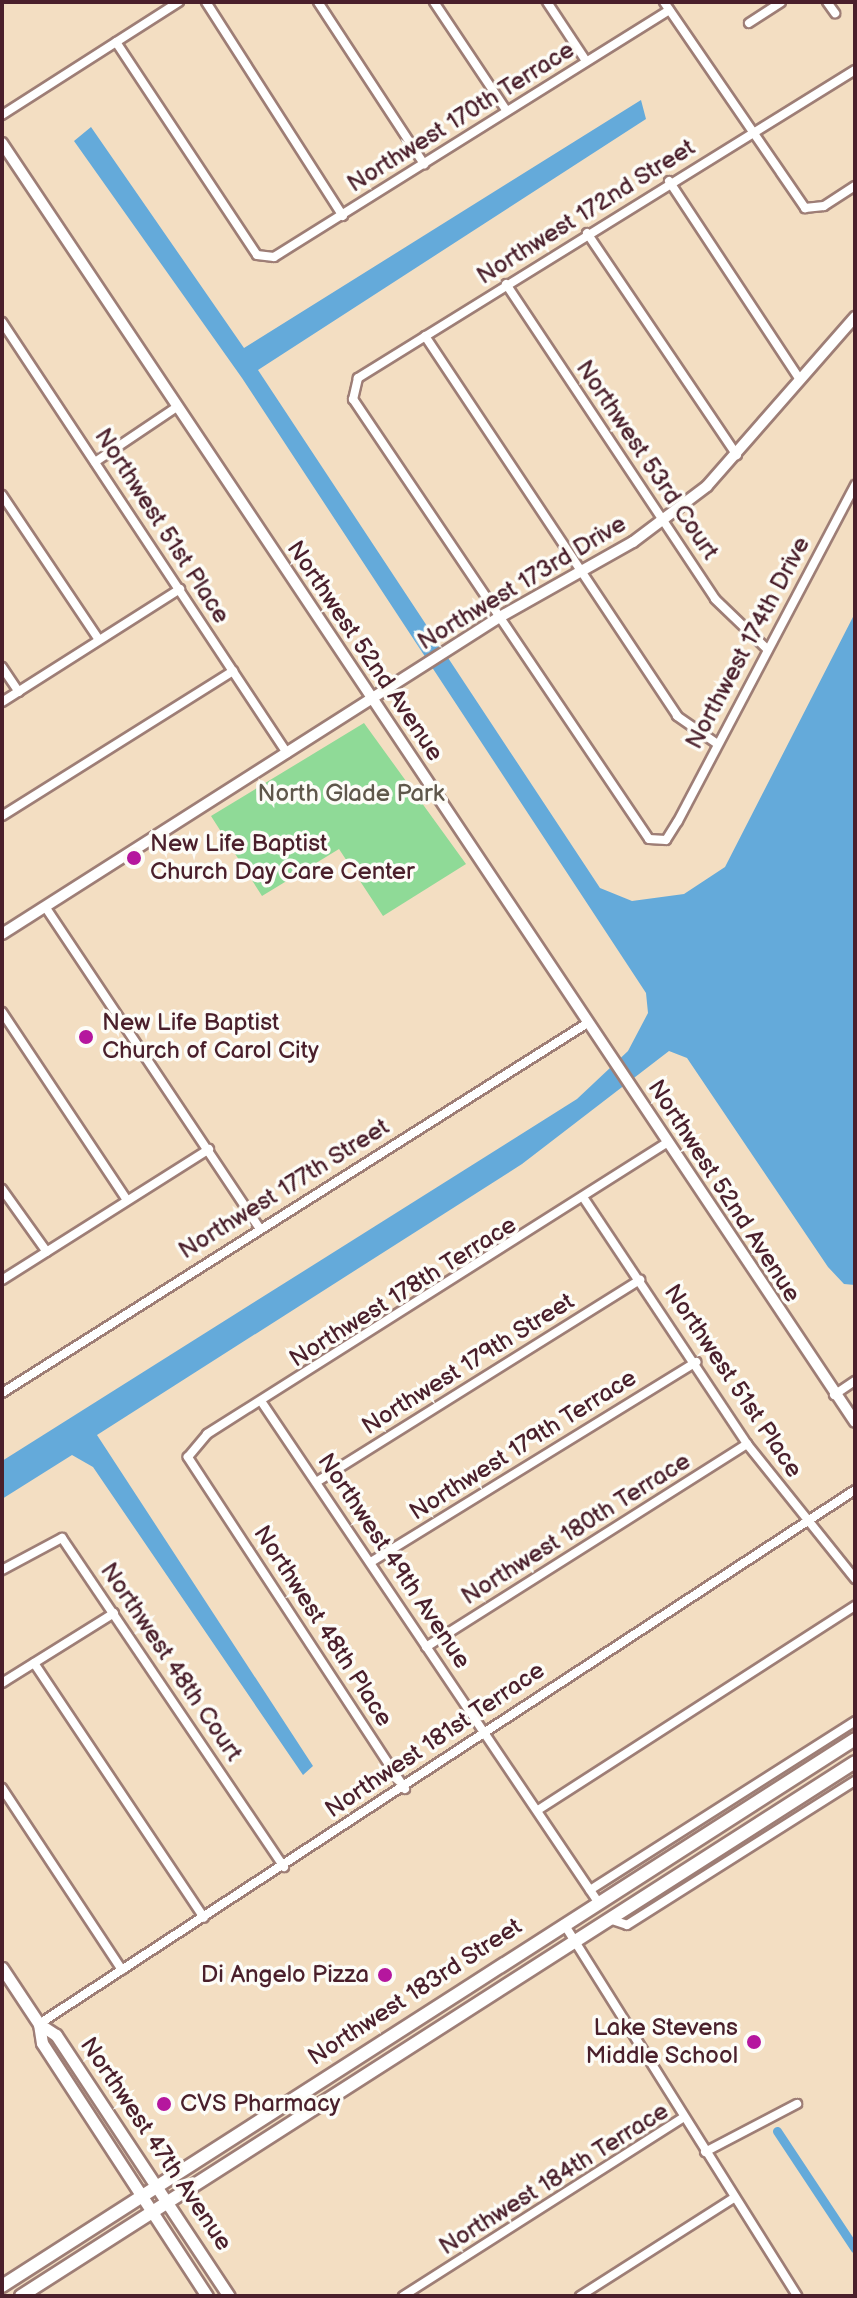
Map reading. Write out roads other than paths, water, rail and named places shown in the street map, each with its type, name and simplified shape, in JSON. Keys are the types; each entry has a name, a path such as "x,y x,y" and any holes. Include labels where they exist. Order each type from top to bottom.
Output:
{"main road":[{"path":"833,1776 851,1742"},
{"name":"Northwest 183rd Street","path":"2,2286 394,2030 851,1742"},
{"name":"Northwest 183rd Street","path":"21,2296 372,2068 855,1762"},
{"name":"Northwest 47th Avenue","path":"2,1968 7,1985 39,2024 56,2035 229,2296"},
{"name":"Northwest 47th Avenue","path":"39,2024 42,2043 207,2296"},
{"path":"372,2068 394,2030"},
{"path":"338,2090 349,2059"}],"street":[{"path":"2,115 179,2"},
{"path":"206,2 343,216"},
{"path":"318,2 424,164"},
{"path":"434,2 506,110"},
{"path":"547,2 586,61"},
{"path":"749,23 781,2"},
{"path":"827,2 835,13"},
{"path":"666,6 751,136 805,208 824,206 855,186"},
{"name":"Northwest 170th Terrace","path":"116,42 257,255 274,257 586,61 666,6"},
{"name":"Northwest 172nd Street","path":"498,618 353,399 358,378 669,181 751,136 855,70"},
{"name":"Northwest 52nd Avenue","path":"2,143 617,1064 834,1395 855,1422"},
{"path":"669,181 800,380"},
{"path":"587,233 737,455"},
{"name":"Northwest 53rd Court","path":"506,284 715,599 767,649"},
{"name":"Northwest 173rd Drive","path":"2,934 498,618 663,520 737,455 855,317"},
{"name":"Northwest 51st Place","path":"2,322 287,753"},
{"path":"425,336 582,568 677,716 716,743"},
{"path":"95,462 177,407"},
{"name":"Northwest 174th Drive","path":"498,618 649,839 666,840 855,485"},
{"path":"2,495 99,640"},
{"path":"2,702 180,589"},
{"path":"2,667 19,692"},
{"path":"2,816 233,671"},
{"path":"46,908 259,1227"},
{"path":"2,1012 127,1200"},
{"name":"Northwest 177th Street","path":"2,1393 259,1227 589,1022"},
{"name":"Northwest 178th Terrace","path":"207,1484 188,1457 207,1434 263,1404 585,1200 668,1142"},
{"path":"2,1280 209,1149"},
{"path":"2,1189 47,1252"},
{"name":"Northwest 51st Place","path":"585,1200 696,1362 747,1444 806,1522 855,1579"},
{"name":"Northwest 179th Street","path":"318,1481 640,1280"},
{"name":"Northwest 179th Terrace","path":"371,1562 696,1362"},
{"path":"834,1395 855,1381"},
{"name":"Northwest 49th Avenue","path":"263,1404 318,1481 598,1902"},
{"name":"Northwest 180th Terrace","path":"426,1647 747,1444"},
{"name":"Northwest 48th Place","path":"207,1484 405,1789"},
{"name":"Northwest 181st Terrace","path":"39,2024 405,1789 482,1729 855,1490"},
{"name":"Northwest 48th Court","path":"2,1570 62,1538 284,1867"},
{"path":"538,1810 855,1606"},
{"path":"2,1683 114,1613"},
{"path":"34,1663 204,1918"},
{"path":"590,1890 855,1721"},
{"path":"833,1776 838,1792"},
{"path":"608,1919 627,1925 855,1781"},
{"path":"2,1788 122,1970"},
{"path":"563,1923 684,2117"},
{"path":"797,2104 705,2152 797,2296"},
{"name":"Northwest 184th Terrace","path":"403,2296 684,2117 705,2152"},
{"path":"580,2296 734,2198"}],"water":[{"path":"641,100 646,119 258,370 600,888 632,901 684,894 725,867 855,613 855,1285 844,1284 828,1267 687,1058 669,1051 522,1164 97,1435 313,1766 303,1775 93,1467 72,1455 2,1499 2,1461 577,1099 628,1051 648,1013 646,993 242,378 74,141 91,127 244,348"}],"waterway":[{"path":"777,2131 855,2249"}],"place":[{"name":"New Life Baptist Church Day Care Center","path":"134,858"},
{"name":"New Life Baptist Church of Carol City","path":"86,1037"},
{"name":"Di Angelo Pizza","path":"385,1975"},
{"name":"Lake Stevens Middle School","path":"754,2042"},
{"name":"CVS Pharmacy","path":"164,2104"}],"park label":[{"name":"North Glade Park","path":"351,794"}]}
